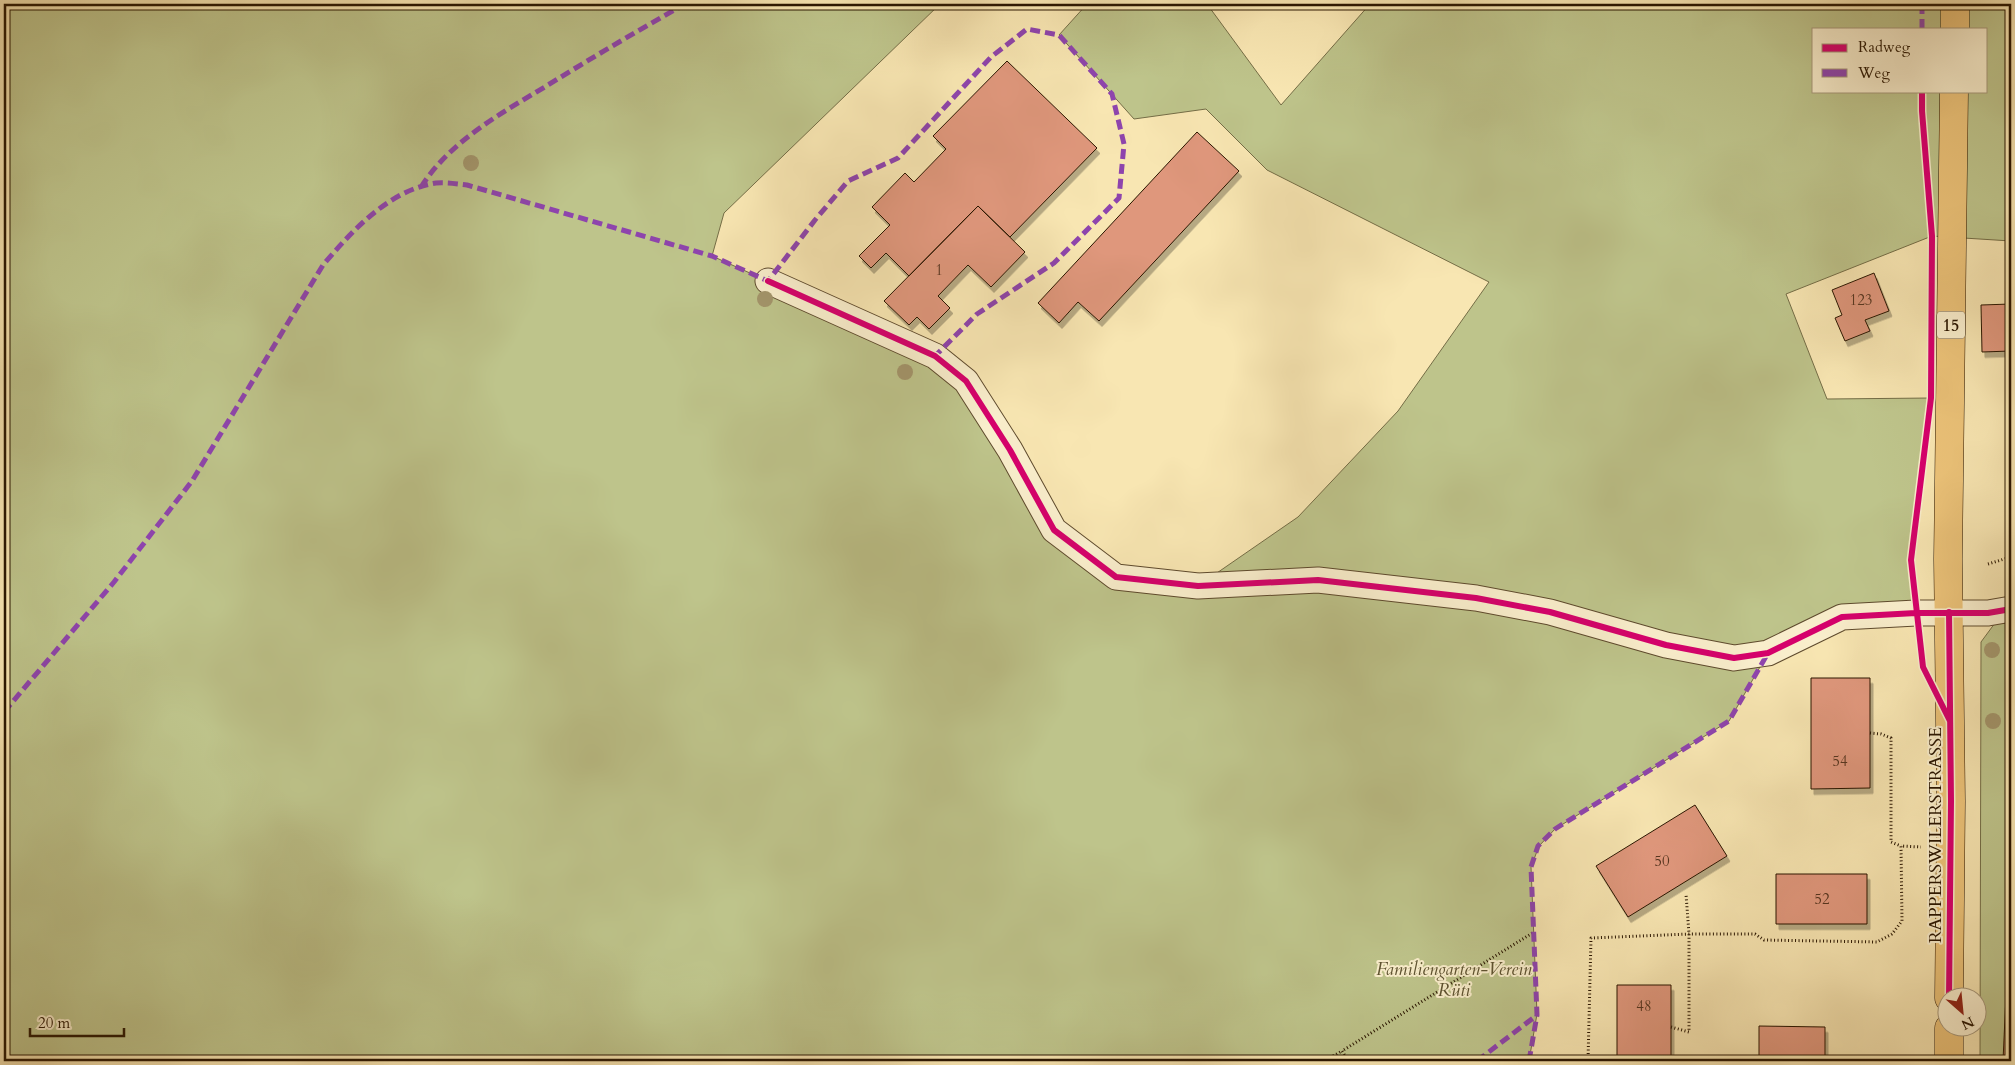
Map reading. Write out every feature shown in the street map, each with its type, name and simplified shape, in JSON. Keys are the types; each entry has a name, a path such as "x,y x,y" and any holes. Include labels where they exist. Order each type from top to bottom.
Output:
{"main road":[{"path":"1955,4 1955,28"},
{"name":"RAPPERSWILERSTRASSE","path":"1949,988 1951,801 1949,612 1954,92"},
{"path":"1949,1038 1949,1061"}],"street":[{"path":"768,281 935,356 966,381 1010,450 1054,530 1116,577 1198,586 1318,580 1476,598 1550,612 1666,645 1734,658 1768,653 1842,617 2000,611"}],"path":[{"path":"1988,564 2011,557"},
{"path":"1870,733 1891,738 1891,842 1901,846 1926,847"},
{"path":"1588,1061 1591,938 1689,934 1755,934 1764,940 1877,942 1892,934 1902,921 1901,846"},
{"path":"1671,1027 1689,1032 1689,934 1686,894"},
{"path":"1324,1061 1534,932"},
{"path":"1342,1051 1348,1061"}],"green space":[{"name":"Familiengarten-Verein Rüti","path":"4,4 940,4 724,213 712,256 935,356 1054,531 1116,577 1198,586 1298,517 1398,411 1489,282 1267,170 1206,109 1134,119 1059,35 1087,4 1207,4 1281,105 1370,4 2011,4 2011,241 1932,236 1786,294 1827,399 1931,398 1911,559 1916,613 1842,617 1768,653 1729,721 1555,829 1539,846 1531,867 1537,1014 1529,1061 4,1061"},
{"path":"1995,623 2011,623 2011,1061 1980,1061 1980,1038 1988,1038 1988,988 1980,988 1981,642"}],"building":[{"path":"1007,61 1097,148 1010,237 978,206 909,276 886,253 871,268 859,256 890,225 872,207 905,173 914,182 946,149 933,136"},
{"path":"1197,132 1239,171 1099,321 1078,302 1059,323 1038,303"},
{"path":"978,206 1025,252 991,287 968,265 938,296 950,308 929,329 917,317 909,325 884,301"},
{"path":"1874,273 1889,311 1865,320 1870,331 1845,341 1835,318 1842,315 1832,290"},
{"path":"2011,304 2011,351 1982,352 1981,305"},
{"path":"2008,437 2011,437 2011,494 2008,494"},
{"path":"1811,678 1870,678 1870,788 1811,789"},
{"path":"1695,805 1727,856 1628,917 1596,866"},
{"path":"1776,874 1867,874 1867,924 1776,924"},
{"path":"1617,985 1671,985 1671,1061 1617,1061"},
{"path":"2006,995 2011,995 2011,1061 2003,1061"},
{"path":"1759,1026 1825,1027 1825,1061 1759,1061"}],"marked path":[{"path":"421,187 447,155 478,129 582,64 685,4"},
{"path":"1922,4 1922,28"},
{"path":"4,712 114,582 192,481 323,265 359,226 387,203 419,187 436,183 467,185 712,256 768,281 848,181 898,158 991,57 1027,29 1059,35 1112,94 1124,144 1119,198 1054,263 977,314 935,356"},
{"path":"1529,1061 1537,1015 1531,867 1538,846 1555,829 1729,721 1768,653"},
{"path":"1477,1061 1537,1015"}],"cycle path":[{"path":"1922,92 1932,236 1931,398 1911,560 1923,667 1950,721"},
{"path":"768,281 935,356 966,381 1010,450 1054,530 1116,577 1198,586 1318,580 1476,598 1550,612 1666,645 1734,658 1768,653 1842,617 1916,613 1988,613 2011,609"},
{"path":"1949,612 1951,801 1949,988"}]}
